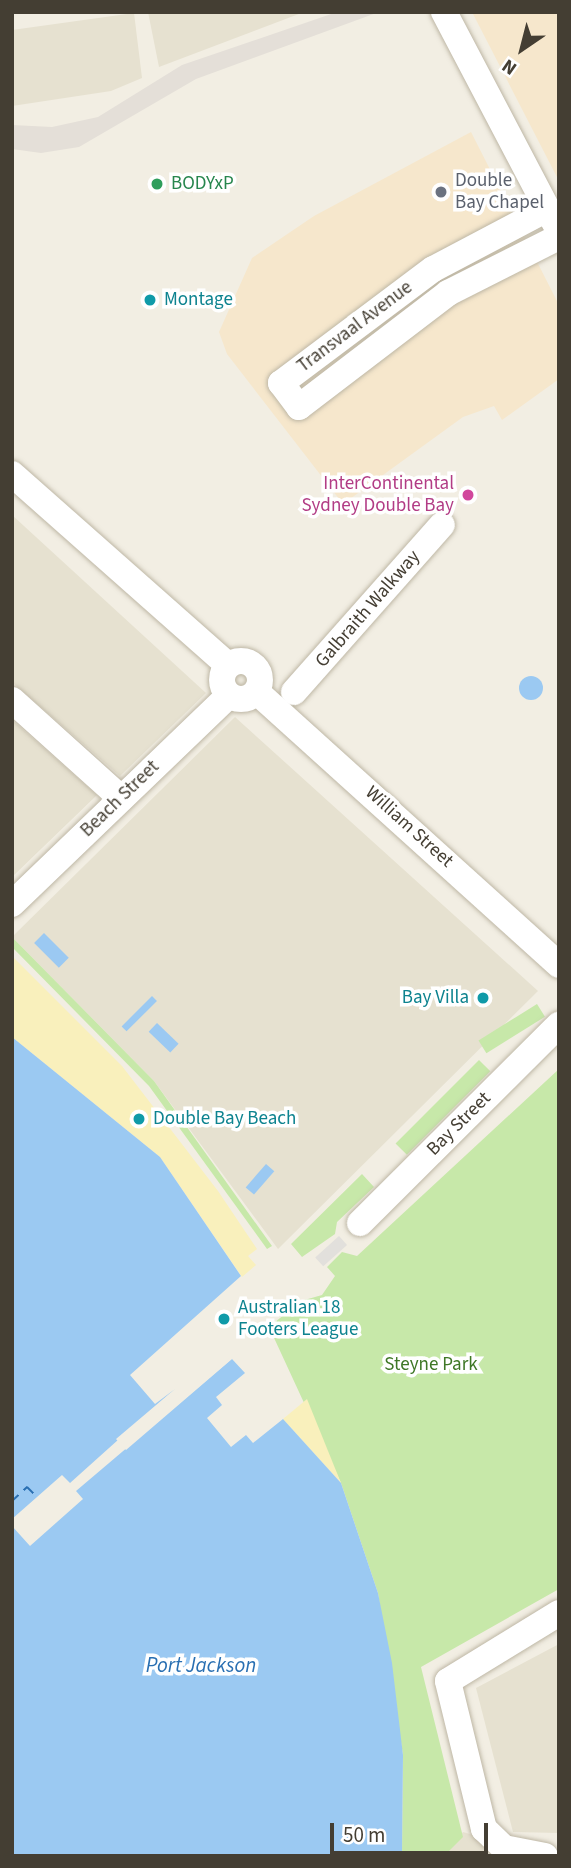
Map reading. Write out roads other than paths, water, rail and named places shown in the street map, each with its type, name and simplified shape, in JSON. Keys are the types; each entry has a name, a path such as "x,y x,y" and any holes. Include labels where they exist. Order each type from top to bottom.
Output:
{"street":[{"path":"444,12 553,220"},
{"name":"Transvaal Avenue","path":"553,220 428,273 281,383 299,407 444,296 559,237"},
{"path":"428,273 444,296"},
{"path":"326,349 344,373"},
{"path":"12,474 228,666"},
{"name":"Galbraith Walkway","path":"295,692 442,525"},
{"path":"241,660 255,666 261,679 257,692 243,699 229,695 222,677 228,666 241,660"},
{"name":"William Street","path":"257,692 559,965"},
{"name":"Beach Street","path":"12,904 229,695"},
{"path":"12,700 121,798"},
{"name":"Bay Street","path":"360,1223 559,1025"},
{"path":"532,1854 489,1836 480,1820 447,1694 456,1672 559,1613"}],"water":[{"path":"531,676 542,683 543,688 536,699 531,700 520,693 519,688 526,677"},
{"path":"44,933 69,958 59,968 34,943"},
{"path":"152,996 157,1001 127,1031 122,1026"},
{"path":"157,1023 179,1044 170,1052 149,1032"},
{"name":"Port Jackson","path":"12,1037 160,1157 241,1276 130,1375 155,1404 175,1389 116,1439 126,1450 232,1359 245,1373 216,1397 222,1405 207,1418 231,1447 246,1435 253,1443 283,1419 341,1483 378,1593 392,1663 403,1755 402,1856 12,1856"},
{"path":"266,1164 274,1171 254,1195 246,1187"}],"place":[{"name":"BODYxP","path":"157,184"},
{"name":"Double Bay Chapel","path":"441,192"},
{"name":"Montage","path":"150,300"},
{"name":"InterContinental Sydney Double Bay","path":"468,495"},
{"name":"Bay Villa","path":"483,998"},
{"name":"Double Bay Beach","path":"139,1119"},
{"name":"Australian 18 Footers League","path":"224,1319"}],"park label":[{"name":"Steyne Park","path":"431,1365"}]}
